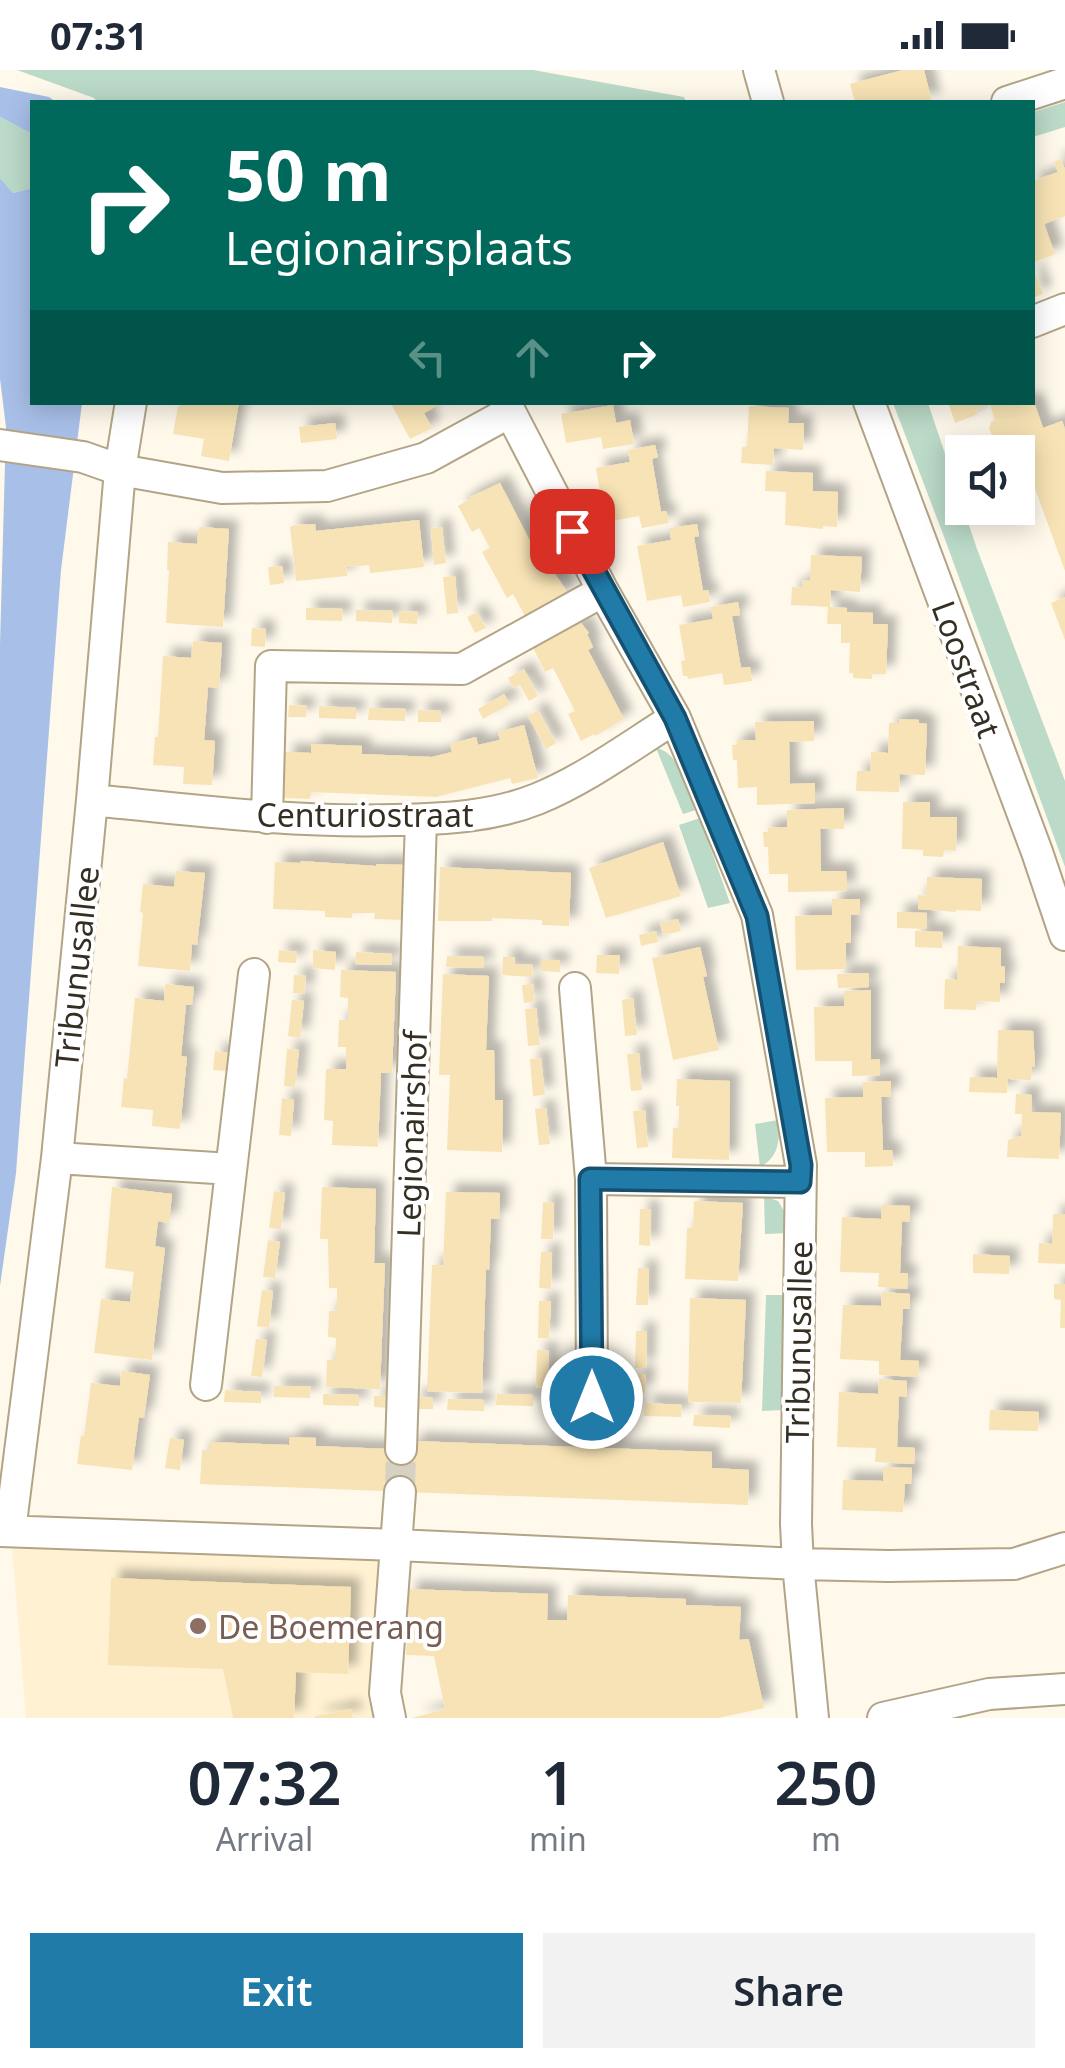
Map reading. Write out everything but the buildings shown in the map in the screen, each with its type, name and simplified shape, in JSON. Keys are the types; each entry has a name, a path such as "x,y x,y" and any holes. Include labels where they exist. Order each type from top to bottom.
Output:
{"street":[{"path":"759,70 767,100"},
{"path":"1013,100 1065,84"},
{"path":"1035,321 1065,309"},
{"name":"Tribunusallee","path":"5,1531 57,1158 120,470 131,405"},
{"name":"Loostraat","path":"871,405 1065,935"},
{"path":"1,445 82,457 120,470 222,488 328,486 426,458 507,407"},
{"name":"Tribunusallee","path":"507,407 675,718 757,916 801,1165 796,1524 813,1718"},
{"path":"267,818 271,666 462,670 603,591"},
{"name":"Centuriostraat","path":"92,800 267,818 364,821 482,816 537,799 588,773 675,718"},
{"name":"Legionairshof","path":"402,1449 421,820"},
{"path":"206,1384 254,974"},
{"path":"575,988 590,1179 592,1398"},
{"path":"57,1158 231,1169"},
{"path":"590,1179 800,1182"},
{"path":"390,1718 385,1694 400,1492"},
{"path":"5,1531 890,1566 1014,1564 1065,1548"},
{"path":"883,1718 990,1694 1065,1689"}],"shaded area":[{"name":"De Boemerang","path":"12,1547 381,1561 379,1718 26,1718"}],"green space":[{"path":"17,70 533,70 685,100 96,100"},
{"path":"1065,102 1065,127 1035,136 1035,111"},
{"path":"0,117 30,133 30,189 13,193 0,178"},
{"path":"894,405 929,405 945,454 945,525 969,525 1065,781 1065,867"},
{"path":"656,748 677,764 696,810 683,814"},
{"path":"700,818 730,903 708,908 679,825"},
{"path":"779,1120 775,1153 760,1167 755,1124"},
{"path":"764,1196 778,1201 786,1214 788,1233 765,1234"},
{"path":"766,1295 790,1295 784,1410 762,1411"}],"water":[{"path":"0,87 53,100 30,100 30,133 0,117"},
{"path":"0,178 13,193 30,189 30,405 82,405 61,570 16,1173 0,1286 0,645 6,427 0,379"}],"tunnel":[{"path":"400,1492 401,1449"}],"place":[{"name":"De Boemerang","path":"198,1626"}],"route":[{"path":"572,531 675,718 757,916 801,1165 800,1182 590,1179 592,1398"}]}
